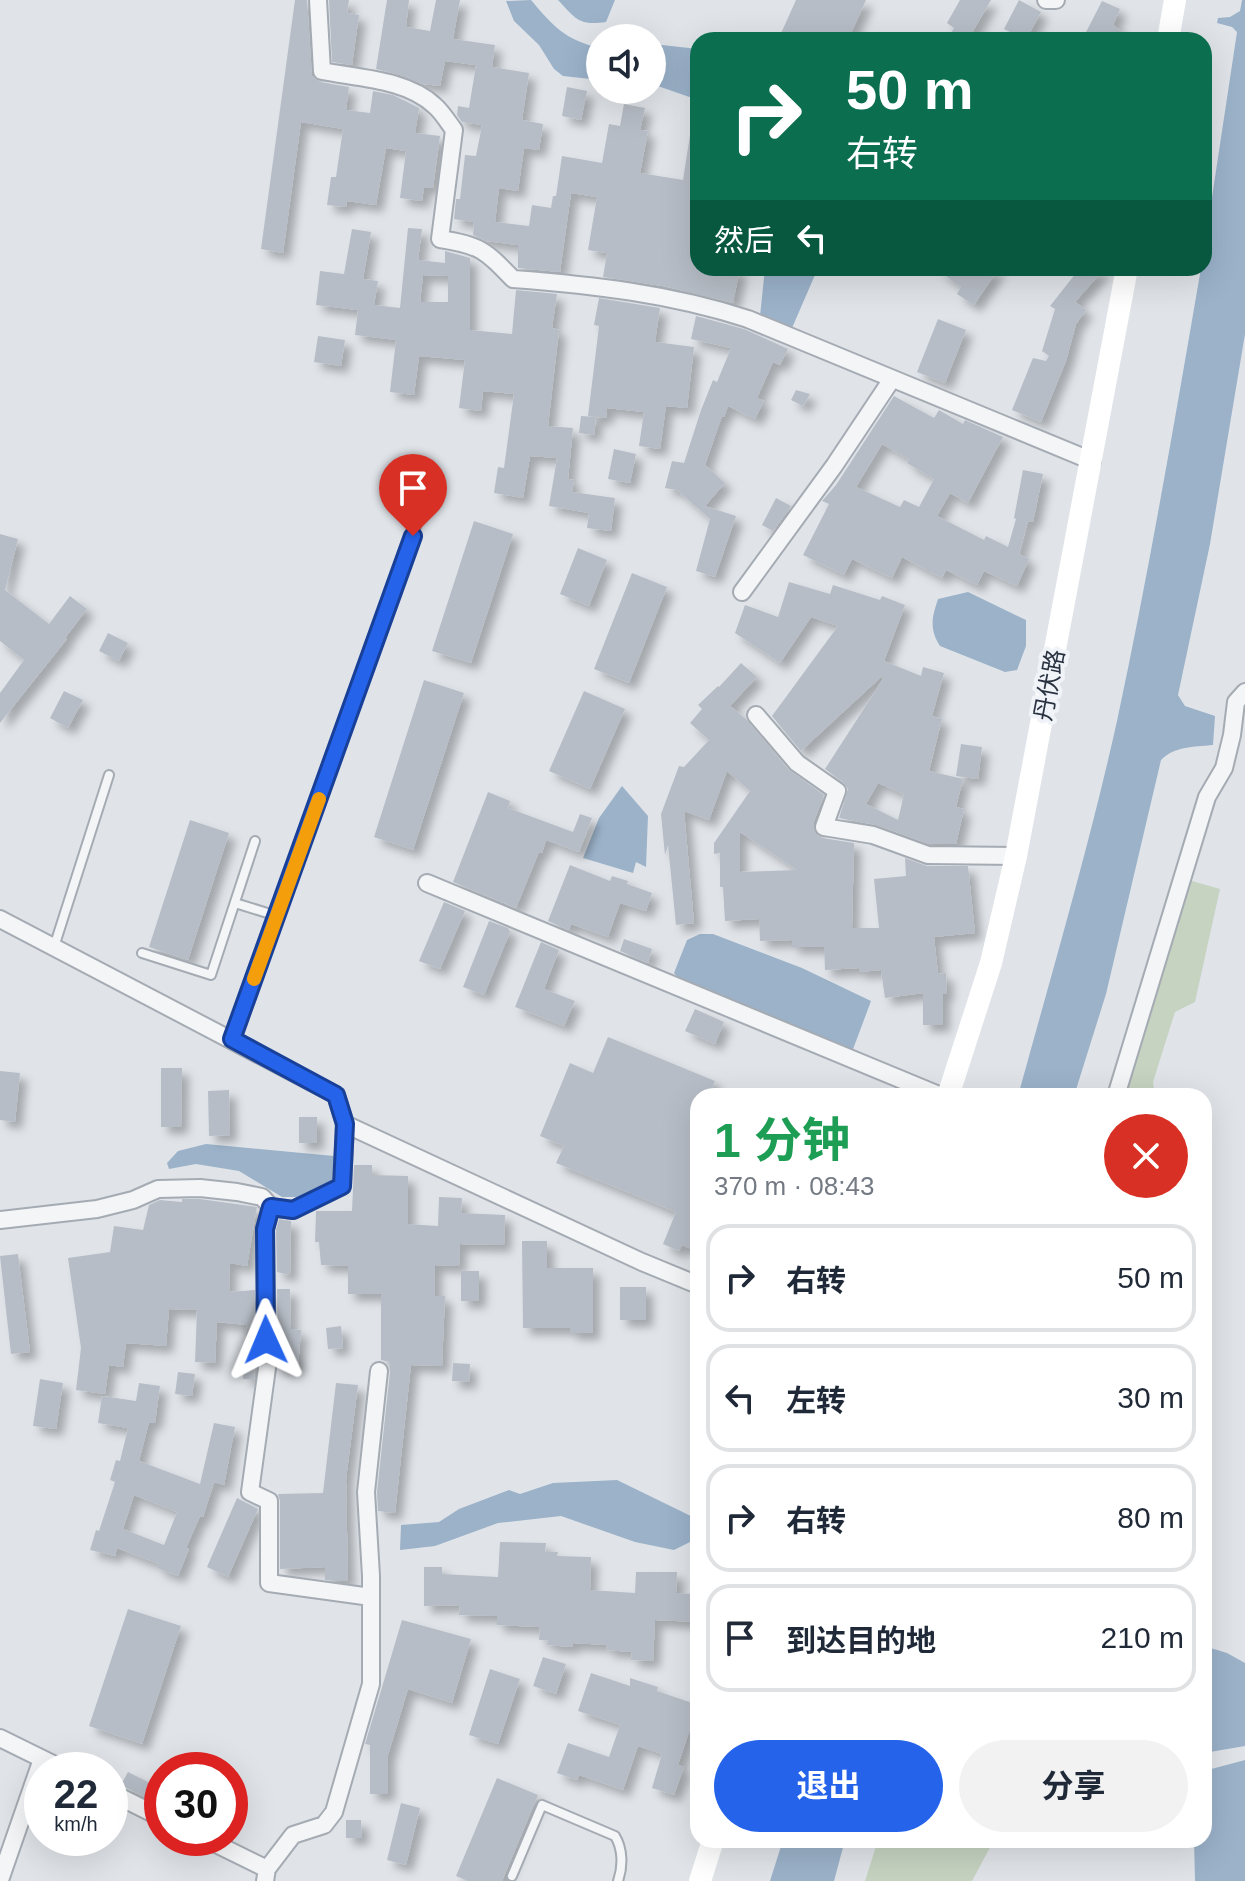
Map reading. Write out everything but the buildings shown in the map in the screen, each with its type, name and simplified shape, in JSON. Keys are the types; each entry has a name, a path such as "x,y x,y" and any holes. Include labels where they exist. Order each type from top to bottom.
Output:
{"main road":[{"path":"1169,32 1175,0"},
{"name":"丹伏路","path":"951,1088 991,963 1016,856 1126,276"},
{"path":"700,1881 710,1848"}],"street":[{"path":"318,0 322,71 415,92 434,105 454,130 440,239 472,243 489,254 513,279 589,285 706,305 748,319 1092,461"},
{"path":"1046,0 1056,0"},
{"path":"742,592 826,479 892,379"},
{"path":"1118,1088 1207,797 1228,756 1236,702 1245,692"},
{"path":"756,715 797,763 837,791 824,827 873,835 928,855 1016,856"},
{"path":"427,883 922,1088"},
{"path":"0,919 336,1095 345,1124 342,1186 293,1210 271,1207 262,1197 237,1192 200,1188 158,1189 133,1200 97,1209 0,1220"},
{"path":"345,1124 690,1282"},
{"path":"271,1207 265,1229 267,1368 250,1492 269,1501 269,1583 371,1597"},
{"path":"234,1856 266,1875 293,1835 324,1825 334,1812 371,1684 366,1492 379,1371"},
{"path":"0,1738 28,1752"},
{"path":"0,1880 24,1811"}],"lane":[{"path":"232,1039 423,507"},
{"path":"54,948 109,775"},
{"path":"142,953 211,975 255,841"},
{"path":"235,903 277,916"},
{"path":"512,1876 542,1805 615,1836 621,1846 618,1881"}],"green space":[{"path":"1185,879 1220,889 1195,1002 1175,1012 1153,1082 1154,1088 1121,1088"},
{"path":"875,1848 990,1848 972,1881 865,1881"}],"water":[{"path":"531,0 561,31 586,44 586,78 563,76 554,69 539,45 514,21 506,1"},
{"path":"558,0 615,0 606,22 590,23 579,20"},
{"path":"1242,0 1245,0 1245,334 1210,544 1178,695 1185,706 1215,716 1213,745 1178,750 1161,760 1106,994 1077,1088 1020,1088 1070,909 1117,721 1200,276 1212,276 1212,197 1237,32 1232,27 1217,23 1218,18 1230,17 1240,11"},
{"path":"666,45 690,48 690,97 666,89"},
{"path":"764,276 815,276 792,328 760,316"},
{"path":"968,592 1026,620 1026,646 1017,670 1005,672 940,646 933,623 938,599"},
{"path":"622,786 648,816 646,867 636,862 633,873 583,858 599,818"},
{"path":"700,934 713,934 802,968 871,1001 852,1052 680,980 674,973 687,940"},
{"path":"206,1144 334,1156 334,1179 297,1197 282,1197 239,1171 196,1164 169,1169 167,1163 178,1151"},
{"path":"617,1480 690,1516 690,1542 674,1550 635,1542 561,1516 498,1523 435,1546 400,1550 401,1525 439,1522 459,1509 509,1490 520,1494 553,1483"},
{"path":"1212,1648 1245,1663 1245,1746 1212,1752"},
{"path":"1245,1760 1245,1881 1195,1881 1194,1848 1212,1848 1212,1769"},
{"path":"780,1848 843,1848 834,1881 770,1881"}],"slow traffic":[{"path":"254,979 319,799"}],"route":[{"path":"266,1340 265,1229 271,1207 293,1210 342,1186 345,1124 336,1095 232,1039 413,536"}]}
